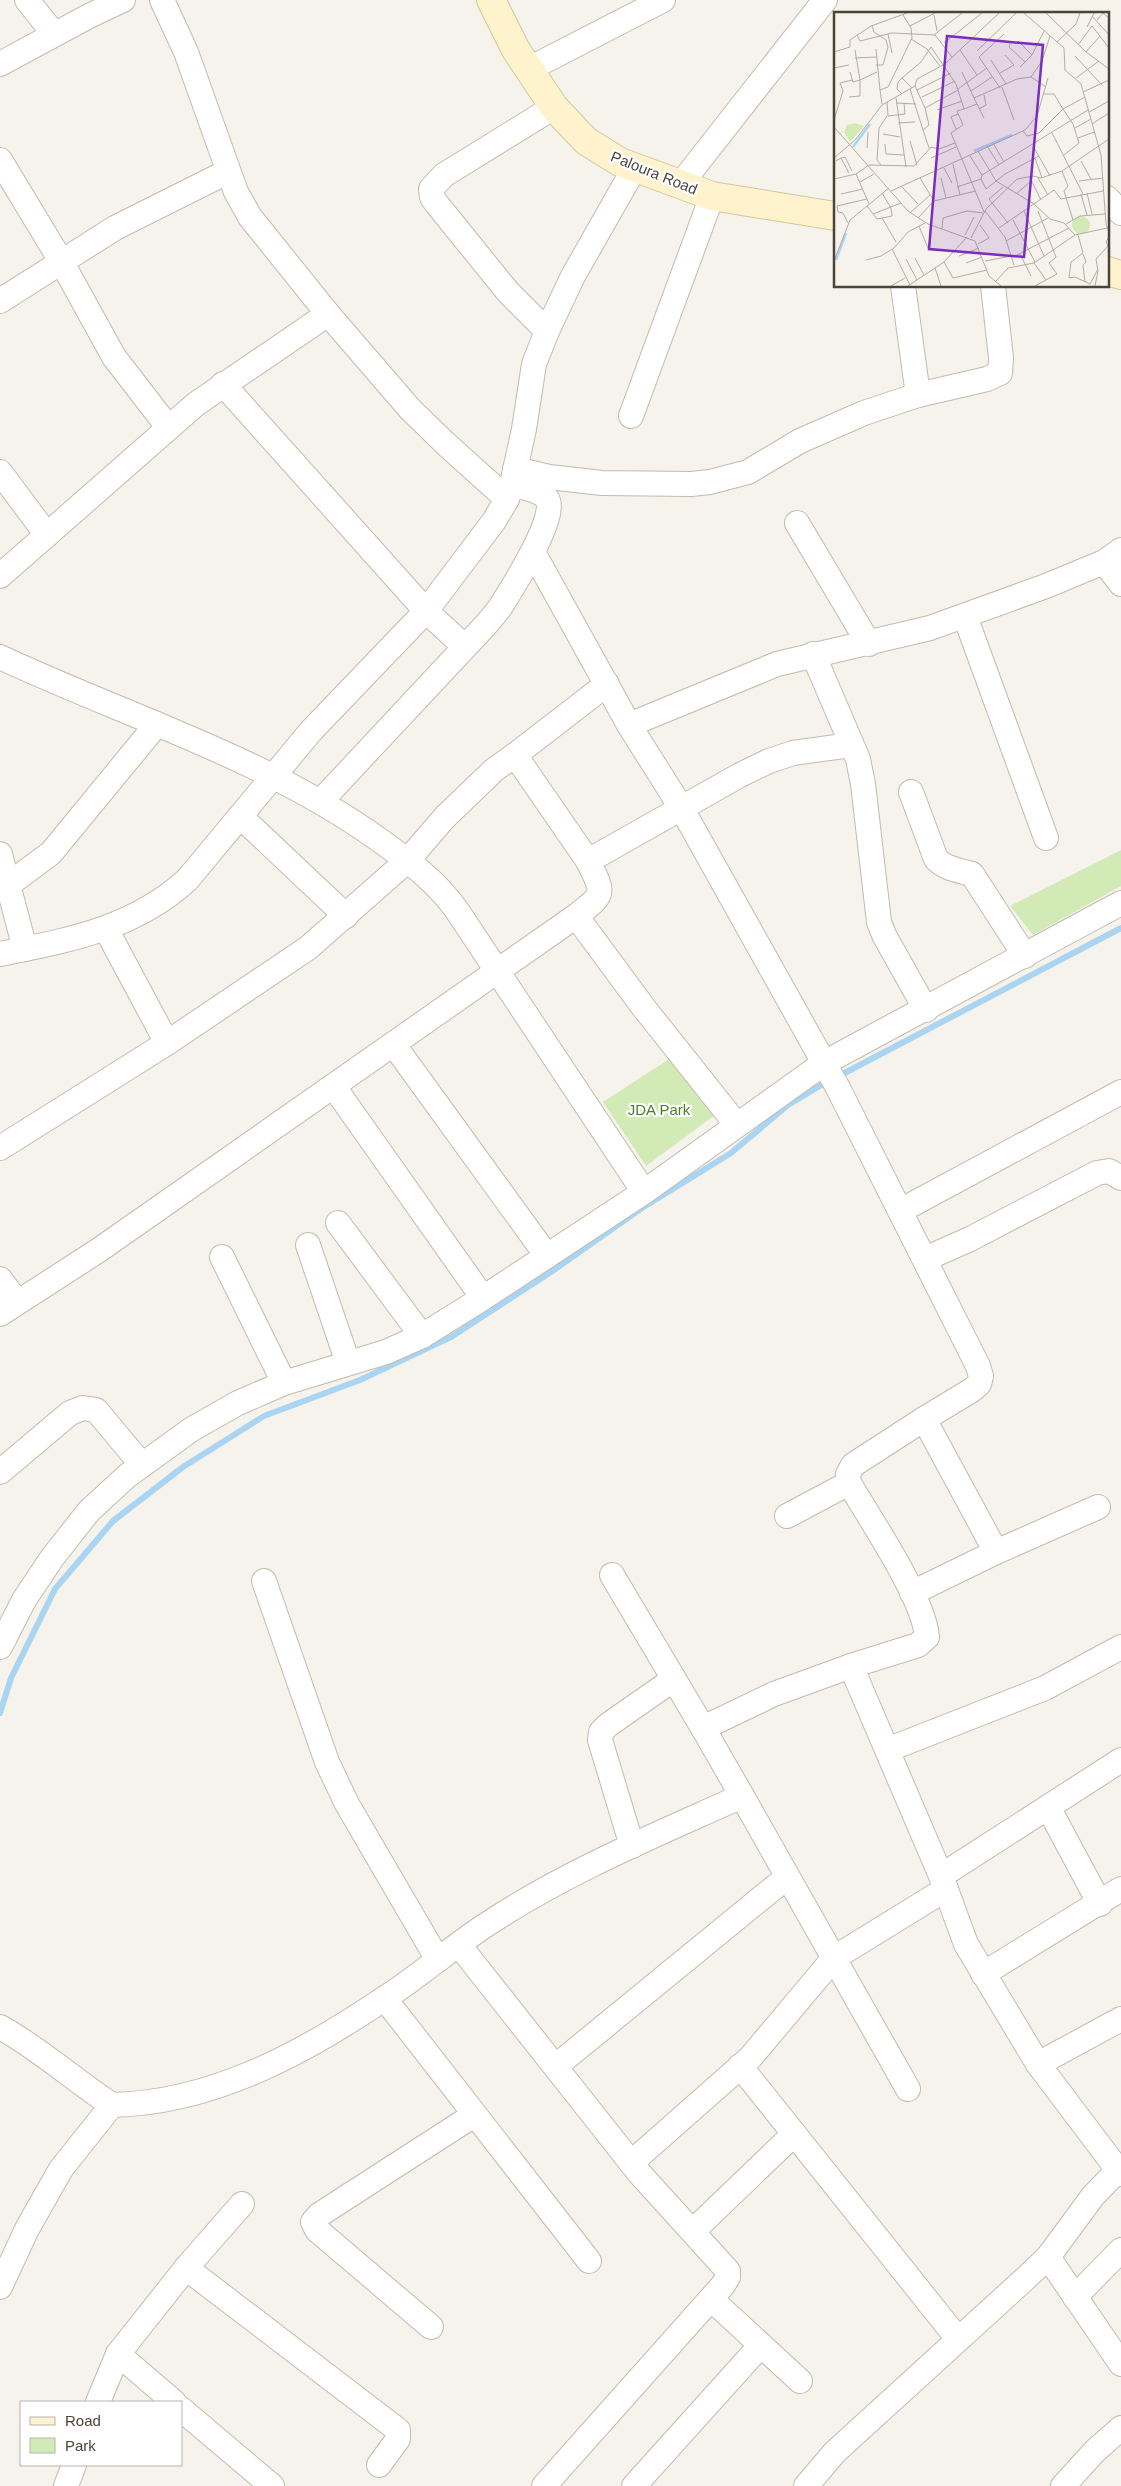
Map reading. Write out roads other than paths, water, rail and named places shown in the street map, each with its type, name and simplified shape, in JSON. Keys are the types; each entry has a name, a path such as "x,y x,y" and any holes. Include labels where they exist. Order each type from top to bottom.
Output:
{"main road":[{"name":"Paloura Road","path":"491,0 516,50 529,70 554,107 586,141 620,162 712,196 834,216"}],"street":[{"path":"27,0 54,34"},
{"path":"0,64 54,34 123,0"},
{"path":"162,0 186,52 227,172 250,216 328,314 427,426 511,484 541,494 547,498 549,505 533,552 500,607 465,647 320,801"},
{"path":"529,70 663,0"},
{"path":"680,185 825,0"},
{"path":"547,331 508,292 436,203 432,197 431,189 444,175 554,107"},
{"path":"0,160 61,261 114,357 168,427"},
{"path":"0,954 68,940 106,929 166,898 187,880 311,731 426,611 479,543 511,484 534,364 573,276 635,167"},
{"path":"0,301 115,228 227,172"},
{"path":"631,416 712,196"},
{"path":"1108,199 1121,213"},
{"path":"904,288 918,395"},
{"path":"511,484 549,477 602,483 691,484 710,482 748,472 800,441 864,413 918,395 987,379 1000,372 1001,358 994,288"},
{"path":"0,576 168,427 223,384 328,314"},
{"path":"223,384 426,611 465,647"},
{"path":"0,472 48,535"},
{"path":"796,523 870,644"},
{"path":"533,552 628,725 682,809 830,1074 925,1259 978,1366 981,1376 980,1384 972,1390 853,1466 848,1474 850,1483 912,1593 927,1629 927,1636 924,1642 774,1694 703,1728"},
{"path":"628,725 777,664 813,654 870,644 965,616 1113,556 1121,584"},
{"path":"965,616 1046,838"},
{"path":"813,654 858,759 863,784 879,922 884,935 926,1010"},
{"path":"0,657 274,776 320,801 408,860 443,891 644,1192"},
{"path":"0,1148 167,1043 308,948 408,860 445,817 494,770 607,684"},
{"path":"8,885 51,853 157,724"},
{"path":"588,861 740,775 769,761 793,753 851,745"},
{"path":"0,1279 8,1308 99,1250 334,1087 576,916 598,898 600,887 588,861 515,755"},
{"path":"911,792 936,858 943,866 972,874 1025,956"},
{"path":"240,816 346,916"},
{"path":"0,854 25,949"},
{"path":"0,1648 24,1600 52,1558 89,1511 142,1465 192,1429 238,1403 284,1383 386,1352 422,1336 644,1192 737,1125 830,1074 926,1010 1121,903"},
{"path":"576,916 650,1015 737,1125"},
{"path":"106,929 167,1043"},
{"path":"394,1045 547,1256"},
{"path":"334,1087 483,1298"},
{"path":"900,1210 1121,1092"},
{"path":"925,1259 970,1239 1097,1173 1109,1170 1121,1178"},
{"path":"338,1223 422,1336"},
{"path":"308,1245 348,1363"},
{"path":"222,1257 284,1383"},
{"path":"0,1472 70,1413 83,1408 96,1410 142,1465"},
{"path":"924,1419 996,1552"},
{"path":"787,1516 850,1483"},
{"path":"912,1593 996,1552 1098,1508"},
{"path":"612,1575 703,1728 908,2089"},
{"path":"264,1582 330,1768 347,1804 438,1960"},
{"path":"887,1750 1045,1688 1121,1647"},
{"path":"806,2486 836,2452 1048,2257 1081,2211 1120,2170 1038,2064 966,1944 943,1883 851,1666"},
{"path":"632,1846 600,1740 601,1732 608,1725 674,1679"},
{"path":"631,2163 750,2058 834,1958 943,1883 1048,1807 1118,1768"},
{"path":"0,2027 33,2048 71,2078 112,2104 140,2104 170,2100 233,2081 333,2032 385,1999 489,1923 578,1871 742,1796"},
{"path":"1048,1807 1100,1904"},
{"path":"556,2066 788,1877"},
{"path":"983,1974 1100,1904 1121,1889"},
{"path":"459,1945 631,2163 728,2271 728,2277 711,2299 544,2486"},
{"path":"385,1999 589,2261"},
{"path":"1038,2064 1121,2019"},
{"path":"740,2066 958,2339"},
{"path":"0,2288 27,2229 57,2176 112,2104"},
{"path":"431,2327 317,2230 313,2222 319,2215 474,2115"},
{"path":"693,2231 794,2134"},
{"path":"98,2401 118,2354 186,2268 242,2204"},
{"path":"1075,2297 1121,2250"},
{"path":"1048,2257 1121,2364"},
{"path":"186,2268 398,2430 398,2439 379,2465"},
{"path":"711,2299 800,2381"},
{"path":"634,2486 761,2345"},
{"path":"118,2354 173,2401"},
{"path":"182,2410 272,2486"},
{"path":"1072,2483 1100,2445 1121,2428"},
{"path":"66,2486 74,2466"}],"waterway":[{"path":"837,1077 1121,928"},
{"path":"0,1713 11,1678 55,1589 113,1521 183,1467 264,1416 360,1380 451,1337 551,1272 642,1208 731,1153 788,1105 828,1081"}],"park label":[{"name":"JDA Park","path":"659,1110"}]}
